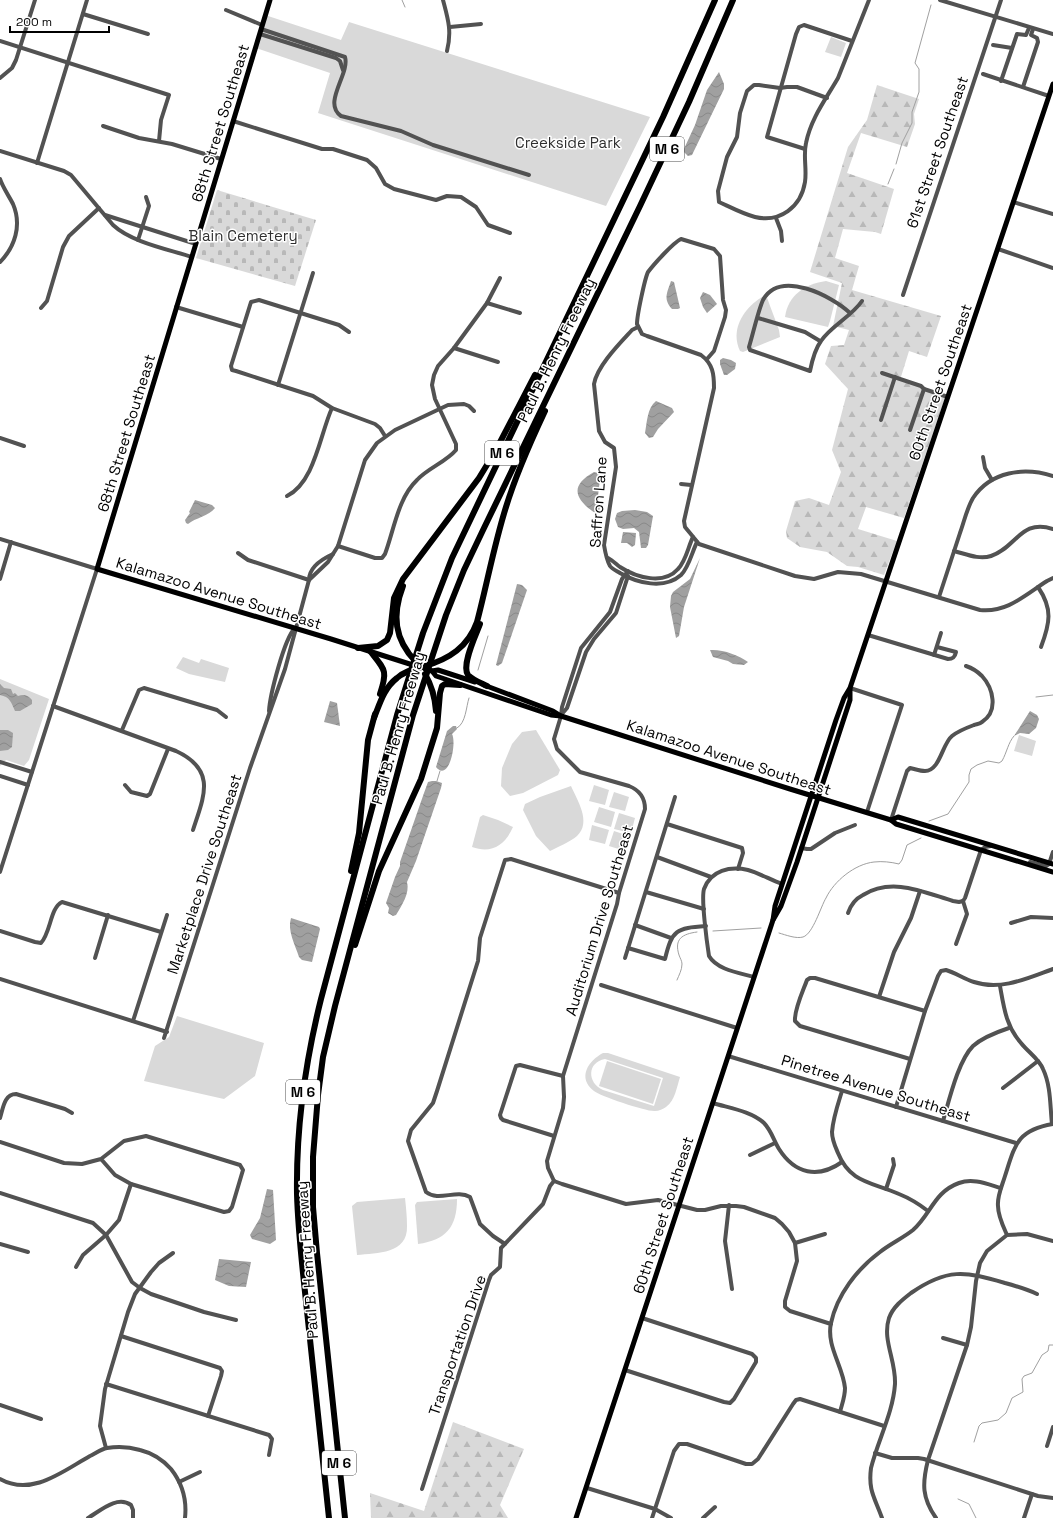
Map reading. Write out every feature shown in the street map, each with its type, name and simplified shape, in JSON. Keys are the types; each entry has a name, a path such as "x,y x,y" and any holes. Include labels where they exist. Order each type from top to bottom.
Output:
{"highway":[{"name":"Paul B. Henry Freeway","path":"329,1518 300,1249 297,1194 298,1139 303,1087 310,1046 321,999 397,715 416,652 431,611 452,558 663,117 715,0"},
{"name":"Paul B. Henry Freeway","path":"345,1518 317,1260 313,1207 314,1149 318,1095 323,1057 335,1006 423,682 449,607 468,563 679,123 733,0"},
{"path":"358,648 378,646 387,640 390,634 396,592 408,571 472,487 492,456 596,256"},
{"path":"374,718 381,699 391,683 401,675 449,657 459,650 468,640 477,622 506,507 523,460 597,295"},
{"path":"425,550 403,585 399,597 396,616 397,630 401,643 429,681 435,698 436,720 431,745"},
{"path":"487,686 469,676 466,671 466,666 481,622 489,571"},
{"path":"321,999 356,848 361,817 367,747 385,675 382,666 370,651"},
{"path":"335,1006 347,973 375,881 421,779 437,725 440,693 442,687 447,684 460,685"}],"main road":[{"name":"68th Street Southeast","path":"97,570 270,0"},
{"name":"60th Street Southeast","path":"576,1518 773,920 775,906 794,844 830,736 844,698 850,688 1053,84"},
{"name":"Kalamazoo Avenue Southeast","path":"97,570 295,628 420,668 432,671 438,670 487,686 553,711 561,716"},
{"name":"Kalamazoo Avenue Southeast","path":"432,671 436,676 460,685 551,715 561,716 811,796 867,812 891,820 896,824 907,828 1053,872"},
{"name":"60th Street Southeast","path":"773,920 781,906 818,798 850,700 850,688"},
{"path":"830,736 834,740 835,745"},
{"name":"Kalamazoo Avenue Southeast","path":"891,820 898,817 1051,863"},
{"path":"907,828 909,824 915,822"},
{"path":"943,838 968,843 971,839"},
{"path":"794,844 795,856 798,858"}],"street":[{"path":"0,78 12,68 16,60 35,0"},
{"path":"37,163 87,0"},
{"path":"443,0 450,27 447,51"},
{"path":"826,98 797,87 780,88 754,85 747,91 740,113 738,137 727,157 718,191 719,202 754,217 776,218 791,210 798,201 804,191 806,180 805,149 815,115 826,98 838,78 869,0"},
{"path":"940,0 995,18 1053,34"},
{"name":"61st Street Southeast","path":"903,295 1001,0"},
{"path":"226,10 261,30 343,55 346,63 334,101 335,110 341,116 401,132 433,145 529,175"},
{"path":"83,14 148,34"},
{"path":"450,27 481,24"},
{"path":"805,149 767,136 796,34 801,25 852,41"},
{"path":"1001,81 1017,34 1026,35 1031,28"},
{"path":"1023,87 1038,42 1037,38 1031,35 1031,28"},
{"path":"0,41 168,95 161,120 159,141"},
{"path":"993,45 1012,48"},
{"path":"983,74 1049,96"},
{"path":"233,121 322,149 333,149 367,160 376,168 385,184 394,189 436,200 447,196 461,197 476,207 488,225 510,233"},
{"path":"103,126 139,138 184,147 221,159"},
{"path":"0,157 1,151 71,175 119,231 138,240 192,257"},
{"path":"0,179 13,204 17,222 16,234 13,243 9,252 0,262"},
{"path":"138,240 148,206 146,197"},
{"path":"1013,202 1053,214"},
{"path":"41,308 47,301 63,247 69,236 99,208"},
{"path":"105,215 196,244"},
{"path":"776,218 781,230 782,241"},
{"path":"707,359 714,351 722,328 726,310 723,300 720,256 714,248 681,239 676,241 648,272 638,312 637,324 642,334 701,355 707,359 713,369 714,388 684,520 685,527 697,542 715,550 795,576 814,578 845,572 861,574 980,610 991,611 1002,609 1053,578"},
{"path":"998,249 1053,268"},
{"path":"278,385 313,273"},
{"path":"474,411 469,406 464,404 448,405 439,409 426,416 416,419 385,436 377,443 365,460 338,546 375,558 382,558 385,554 408,490 417,480 454,453 457,447 439,409 432,392 434,375 438,366 454,348 487,303 500,278"},
{"path":"850,313 841,305 819,293 791,285 781,285 773,289 763,300 749,347 752,352 810,371 820,341 857,308 862,301"},
{"path":"349,332 339,325 259,300 251,302 231,366 232,370 313,396 332,408 375,424 380,428 385,436"},
{"path":"487,303 520,313"},
{"path":"176,307 243,327"},
{"path":"758,318 805,332 820,341"},
{"name":"Saffron Lane","path":"638,328 632,330 625,337 595,377 594,384 599,431 605,442 614,448 616,467 604,545 607,557 610,566 628,577 645,582 663,583 674,580 681,575 686,568 697,542"},
{"path":"454,348 498,362"},
{"path":"882,373 948,397"},
{"path":"881,420 895,377"},
{"path":"910,430 924,389"},
{"path":"287,496 292,493 305,479 311,467 332,408"},
{"path":"0,438 24,446"},
{"path":"983,456 983,466 992,480"},
{"path":"939,597 973,498 992,480 1006,474 1018,471 1037,472 1053,476"},
{"path":"681,484 691,485"},
{"path":"954,551 972,556 990,556 1002,551 1020,534 1028,529 1036,527 1053,529"},
{"name":"Saffron Lane","path":"607,557 621,568 628,571 659,579 671,575 681,564 693,537"},
{"name":"Kalamazoo Avenue Southeast","path":"0,539 97,570"},
{"path":"0,579 11,542"},
{"name":"Marketplace Drive Southeast","path":"164,1038 268,716 271,698 284,652 291,633 295,628 309,580 309,575 316,565 326,557 333,554 338,546"},
{"path":"238,553 248,560 309,580"},
{"name":"68th Street Southeast","path":"0,872 97,570"},
{"path":"561,716 562,707 581,648 610,612 624,575 628,571"},
{"path":"561,716 567,708 588,648 616,613 628,577 628,571"},
{"path":"1038,587 1048,605 1049,617 1046,632 1040,647"},
{"path":"934,655 941,633"},
{"path":"868,635 948,659 951,659 956,654 956,652 937,647"},
{"path":"891,820 907,771 910,768 924,772 934,767 938,762 946,742 959,731 981,723 987,718 991,711 993,704 992,692 982,676 966,666"},
{"path":"122,730 139,690 144,688 216,710 226,717"},
{"path":"850,688 902,705 867,812"},
{"path":"53,706 122,730 187,756 193,760 199,767 203,776 205,789 193,830"},
{"name":"Auditorium Drive Southeast","path":"554,1181 548,1168 547,1161 563,1108 563,1076 618,904 619,893 645,809 644,800 638,790 583,773 576,769 556,749 554,744 554,736 561,716"},
{"path":"125,785 131,792 147,796 150,794 168,749"},
{"path":"0,762 32,772"},
{"path":"0,776 28,785"},
{"path":"625,958 675,797"},
{"path":"667,824 742,848 743,853 738,869"},
{"path":"801,848 812,849 835,833 855,825"},
{"path":"848,913 850,906 868,892 890,886 902,886 953,901 962,901 965,898 981,850 985,847 993,846"},
{"path":"1019,861 1026,861 1044,866 1048,865 1051,863 1053,852"},
{"path":"656,857 711,877"},
{"path":"505,1244 493,1236 480,1224 470,1197 460,1194 433,1196 426,1192 408,1141 409,1134 432,1102 437,1091 478,961 480,938 505,860 509,859 619,893"},
{"path":"754,978 717,965 711,961 709,956 704,909 704,890 711,877 717,873 734,868 749,871 782,884"},
{"path":"879,997 894,952 912,918 920,891"},
{"path":"646,892 704,909"},
{"path":"956,944 967,914 962,901"},
{"path":"0,931 41,943 45,938 58,904 62,902 161,932"},
{"path":"95,958 108,915"},
{"path":"133,1021 167,915"},
{"path":"1011,923 1037,916 1053,918"},
{"path":"635,925 671,938"},
{"path":"628,948 665,959 671,938 676,932 682,928 706,926"},
{"path":"896,1107 925,1011 941,971 946,970 975,983 1000,986 1053,969"},
{"path":"910,1059 797,1024 795,1018 800,1000 808,980 810,978 815,978 925,1011"},
{"path":"0,979 166,1032"},
{"path":"601,985 738,1028"},
{"path":"1000,986 1010,1028 1021,1043 1043,1067 1046,1076 1052,1124 1030,1130 1016,1143 1000,1188 998,1206 999,1216 1007,1235"},
{"path":"943,1121 966,1055 979,1041 1010,1028"},
{"name":"Pinetree Avenue Southeast","path":"728,1056 1016,1143"},
{"path":"1003,1088 1038,1062"},
{"path":"554,1136 503,1120 500,1115 516,1066 520,1065 563,1076"},
{"path":"842,1091 833,1123 832,1134 842,1162 847,1169 856,1177 865,1182 907,1198 928,1210"},
{"path":"0,1118 8,1097 11,1094 16,1094 59,1107 72,1113"},
{"path":"713,1103 744,1112 758,1119 768,1128 789,1163 801,1170 814,1173 826,1171 842,1162"},
{"path":"0,1142 64,1163 82,1164 101,1158 124,1141 146,1136 240,1164 243,1173 232,1207 229,1211 224,1212 131,1184 116,1175 101,1158"},
{"path":"750,1155 776,1143"},
{"path":"886,1189 894,1165 893,1159"},
{"path":"554,1181 626,1204 658,1200 697,1210 729,1205 744,1207 774,1218 789,1232 794,1243 797,1261 785,1301 785,1308 791,1312 831,1324"},
{"name":"Transportation Drive","path":"422,1489 489,1280 500,1267 501,1248 543,1204 550,1186 554,1181"},
{"path":"840,1412 845,1388 831,1342 831,1324 842,1297 852,1280 861,1268 880,1251 914,1229 940,1194 946,1190 960,1183 979,1182 1000,1188"},
{"path":"76,1267 83,1254 106,1235 119,1220 131,1184"},
{"path":"0,1193 86,1220 100,1228 106,1235 132,1282 140,1288 204,1312 236,1320"},
{"path":"729,1205 725,1241 732,1289"},
{"path":"794,1243 825,1234"},
{"path":"936,1518 928,1506 925,1495 924,1477 928,1460 967,1345 971,1327 977,1274 980,1263 990,1246 1007,1235 1027,1234 1053,1240"},
{"path":"0,1244 28,1252"},
{"path":"106,1448 100,1426 106,1384 134,1294 159,1263 173,1254"},
{"path":"882,1518 870,1486 871,1468 892,1403 895,1381 894,1363 887,1338 887,1327 893,1310 903,1298 932,1280 956,1274 977,1274 1037,1294"},
{"path":"625,1370 730,1403 755,1365 756,1358 752,1354 642,1318"},
{"path":"120,1336 220,1368 222,1371 221,1376 208,1416"},
{"path":"943,1338 967,1345"},
{"path":"106,1384 269,1436 272,1439 269,1455"},
{"path":"652,1518 674,1451 679,1444 687,1444 746,1464 752,1464 758,1459 796,1400 800,1399 884,1426"},
{"path":"0,1405 41,1419"},
{"path":"1047,1446 1053,1427"},
{"path":"0,1479 6,1483 19,1486 37,1484 52,1478 106,1448 129,1448 149,1453 166,1464 179,1482 185,1499 185,1518"},
{"path":"875,1453 892,1458 918,1458 928,1460 1032,1494 1053,1498"},
{"path":"179,1482 200,1472"},
{"path":"586,1488 654,1509 671,1518"},
{"path":"1024,1518 1032,1494"},
{"path":"88,1518 115,1502 121,1501 131,1504 133,1518"},
{"path":"702,1518 715,1507"}],"green space":[{"name":"Creekside Park","path":"265,15 341,40 349,22 650,117 606,206 318,113 330,73 256,48"},
{"path":"831,37 846,43 841,57 825,52"},
{"path":"877,85 919,99 914,114 915,124 907,147 861,133 847,173 894,189 881,234 875,232 843,229 835,258 859,266 852,290 941,316 927,357 909,351 900,380 946,395 904,518 866,507 858,529 897,541 884,575 858,567 847,566 827,552 800,547 787,538 786,531 795,501 809,498 829,505 841,472 832,450 848,389 825,364 831,346 844,345 849,330 833,326 842,283 810,272 848,147 867,120"},
{"name":"Blain Cemetery","path":"217,190 316,220 295,286 196,258"},
{"path":"826,281 839,285 828,327 785,317 790,303 799,292 811,285"},
{"path":"766,295 779,330 780,337 743,352 740,351 737,342 737,334 741,318 752,305"},
{"path":"183,657 199,663 201,659 229,668 225,682 189,674 176,668"},
{"path":"0,679 49,699 29,760 24,766 6,760 0,766"},
{"path":"536,730 560,770 558,775 523,793 510,796 501,786 502,768 512,744 522,732"},
{"path":"1019,735 1036,741 1032,756 1014,751"},
{"path":"594,785 609,790 605,805 589,801"},
{"path":"571,786 582,811 583,824 577,836 550,851 536,836 523,810 525,804"},
{"path":"614,792 629,797 625,811 609,807"},
{"path":"599,807 615,812 611,827 594,822"},
{"path":"619,813 635,818 631,833 614,829"},
{"path":"483,815 513,827 502,843 492,848 479,849 472,847 480,817"},
{"path":"592,825 609,830 605,844 589,840"},
{"path":"614,831 629,836 625,851 609,846"},
{"path":"177,1016 264,1043 255,1076 224,1099 144,1081 155,1046 169,1037"},
{"path":"603,1053 608,1053 680,1077 672,1101 662,1109 650,1111 624,1103 594,1091 586,1081 585,1075 589,1065","holes":["605,1059 663,1078 654,1106 603,1090 594,1083 591,1073 595,1064"]},
{"path":"607,1061 661,1079 653,1104 599,1086"},
{"path":"405,1198 407,1226 406,1235 402,1242 397,1247 390,1250 373,1254 357,1255 352,1206 357,1202"},
{"path":"457,1199 455,1217 448,1230 436,1239 418,1244 415,1205 417,1202"},
{"path":"453,1422 524,1449 500,1505 508,1518 371,1518 370,1493 424,1511"}],"water":[{"path":"719,72 724,84 724,89 692,155 688,156 683,151 695,125 707,90"},
{"path":"671,281 674,282 680,308 678,309 672,309 667,302 667,292"},
{"path":"703,292 710,295 717,304 707,313 700,298"},
{"path":"723,358 736,363 735,369 727,375 724,375 720,364 720,360"},
{"path":"656,401 672,408 674,412 658,429 653,437 649,438 645,433 647,420 649,412"},
{"path":"594,472 598,473 600,479 598,496 600,507 599,511 595,513 583,503 579,498 578,492 578,487 581,482"},
{"path":"195,500 212,505 215,508 209,513 188,524 185,520 190,513 189,512"},
{"path":"635,510 647,512 653,516 648,545 646,548 641,548 639,532 634,528 623,529 618,527 615,519 617,513"},
{"path":"623,532 636,533 635,545 632,547 627,543 621,543"},
{"path":"700,558 684,607 679,636 676,638 670,607 671,596 673,592 690,579"},
{"path":"517,584 522,585 527,590 502,663 498,666 496,665"},
{"path":"710,650 720,650 730,653 748,662 744,665 733,664 713,657"},
{"path":"0,684 4,688 11,689 13,694 15,693 18,696 24,695 29,697 32,700 32,704 20,711 15,711 8,699 0,695"},
{"path":"330,701 337,703 340,726 324,722"},
{"path":"1030,711 1037,715 1039,719 1036,728 1029,734 1020,733 1014,736"},
{"path":"453,726 456,726 457,729 452,734 453,753 448,766 445,770 441,771 436,767 447,731"},
{"path":"0,730 8,730 13,733 12,747 8,750 0,751"},
{"path":"432,781 442,783 441,788 416,861 407,882 408,886 405,899 396,915 393,916 388,913 389,908 386,903 428,782"},
{"path":"291,918 319,927 320,929 312,962 302,960 299,957 291,932"},
{"path":"267,1189 273,1190 276,1240 270,1244 252,1239 250,1235 260,1218"},
{"path":"219,1259 251,1262 246,1287 229,1286 215,1280"}],"waterway":[{"path":"402,0 405,7"},
{"path":"896,164 902,143 912,123 912,112 919,92 919,69 915,63 931,5"},
{"path":"888,184 894,169"},
{"path":"478,670 488,636"},
{"path":"1036,697 1053,695"},
{"path":"457,728 464,719 469,698"},
{"path":"929,821 948,814 969,782 971,769 988,761 999,763 1002,761 1014,736"},
{"path":"437,781 440,771"},
{"path":"779,933 797,938 807,935 834,885 846,874 867,863 886,862 899,864 902,860 907,845 921,838"},
{"path":"713,931 761,928"},
{"path":"677,980 682,964 678,950 680,938 687,934 697,932"},
{"path":"974,1442 979,1426 982,1423 998,1420 1006,1413 1012,1398 1023,1392 1022,1379 1024,1376 1032,1373 1042,1355 1048,1351 1049,1345 1053,1345"},
{"path":"958,1499 969,1504 976,1518"}]}
